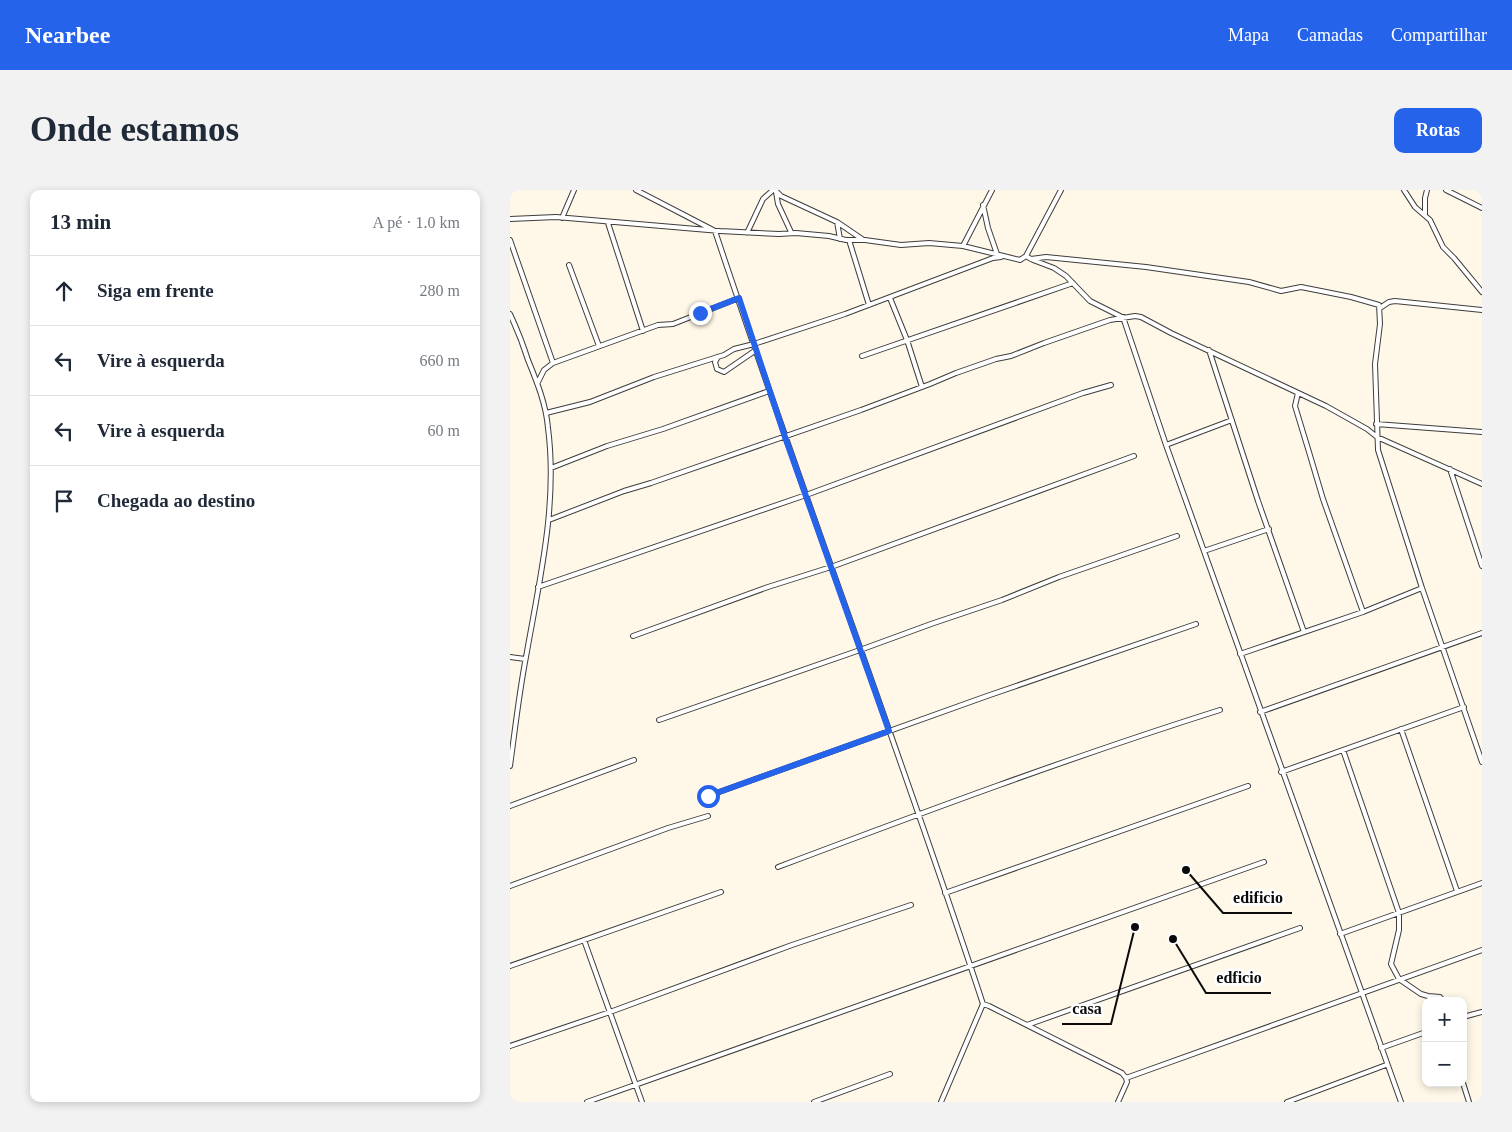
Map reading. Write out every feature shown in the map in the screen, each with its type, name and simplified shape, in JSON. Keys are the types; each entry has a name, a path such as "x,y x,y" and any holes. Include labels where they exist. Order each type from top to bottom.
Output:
{"street":[{"path":"562,218 574,190"},
{"path":"636,190 715,231 970,965 983,1004 941,1102"},
{"path":"746,233 763,199 773,190"},
{"path":"773,190 781,196 837,222 863,240"},
{"path":"773,190 791,232"},
{"path":"963,246 992,190"},
{"path":"510,219 562,218 746,233 779,234 791,232 901,245 929,243 963,246 1020,260 1026,256 1062,190"},
{"path":"1404,190 1416,207 1427,216"},
{"path":"1427,190 1424,213 1443,247 1482,292"},
{"path":"1446,190 1482,208"},
{"path":"983,205 988,228 997,254"},
{"path":"837,222 840,239"},
{"path":"608,223 643,331"},
{"path":"510,240 553,363"},
{"path":"849,240 869,305"},
{"path":"1026,256 1054,268 1090,301 1122,317 1281,772 1400,1102"},
{"path":"546,414 590,402 654,377 718,357 734,349 890,298 993,258 1004,257"},
{"path":"1031,259 1046,257 1133,265 1249,282 1281,291 1301,287 1379,305 1375,364 1376,424 1381,463 1442,647 1481,753 1482,762"},
{"path":"569,265 599,346"},
{"path":"862,356 1073,284"},
{"path":"537,383 546,367 553,363 658,325 673,324 739,298"},
{"path":"890,298 907,340 922,388"},
{"path":"1380,308 1389,302 1395,301 1482,310"},
{"path":"510,314 521,338 546,414 551,468 549,520 512,731 510,766"},
{"path":"549,520 624,491 785,437 922,388 956,372 996,358 1011,356 1110,320 1135,316 1141,317 1171,334 1209,350 1333,410 1367,429 1377,437 1482,484"},
{"path":"718,357 715,362 717,369 724,372 756,350"},
{"path":"1209,350 1304,632"},
{"path":"538,587 806,495 1083,393 1111,385"},
{"path":"551,468 607,446 770,391"},
{"path":"1298,393 1295,406 1323,499 1363,612"},
{"path":"1166,445 1232,420"},
{"path":"1376,424 1482,432"},
{"path":"633,636 1134,456"},
{"path":"1450,469 1482,566"},
{"path":"1204,551 1268,529"},
{"path":"659,720 1002,600 1078,570 1177,536"},
{"path":"1240,654 1363,612 1422,588"},
{"path":"708,796 987,696 1196,624"},
{"path":"1260,712 1482,633"},
{"path":"510,657 525,659"},
{"path":"1281,772 1464,707"},
{"path":"778,867 918,814 1146,733 1220,710"},
{"path":"1401,729 1457,892"},
{"path":"1342,750 1399,913 1399,930 1391,964 1399,979 1424,996 1441,997"},
{"path":"510,806 634,760"},
{"path":"945,893 1248,786"},
{"path":"510,886 668,828 708,816"},
{"path":"587,1102 1264,862"},
{"path":"1340,934 1482,883"},
{"path":"510,966 721,892"},
{"path":"510,1046 610,1012 792,945 910,905"},
{"path":"1026,1025 1300,928"},
{"path":"584,940 642,1102"},
{"path":"1126,1078 1482,950"},
{"path":"983,1004 1122,1073 1126,1078 1126,1082 1118,1102"},
{"path":"1467,1017 1482,1012"},
{"path":"1381,1048 1422,1033"},
{"path":"1286,1102 1386,1065"},
{"path":"814,1102 890,1074"},
{"path":"1464,1087 1469,1102"}],"place":[{"name":"edificio","path":"1186,870"},
{"name":"casa","path":"1135,927"},
{"name":"edficio","path":"1173,939"}],"route":[{"path":"700,313 739,298 785,437 889,731 708,796"}]}
